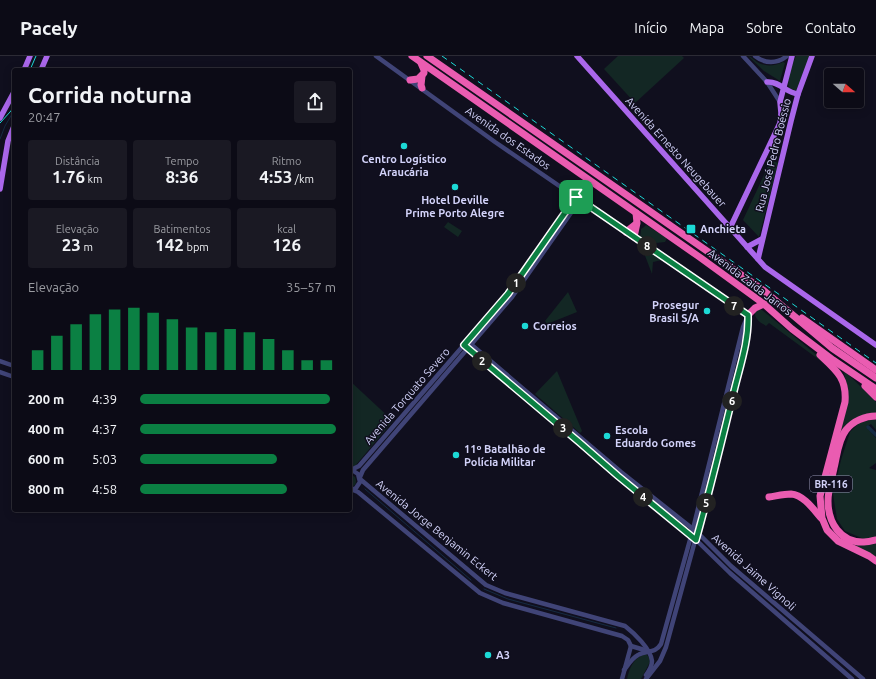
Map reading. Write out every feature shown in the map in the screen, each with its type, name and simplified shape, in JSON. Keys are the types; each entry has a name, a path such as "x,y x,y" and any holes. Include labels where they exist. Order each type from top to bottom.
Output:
{"highway":[{"name":"Avenida Zaida Jarros","path":"412,56 698,256 764,304 792,329 876,389"},
{"name":"Avenida Zaida Jarros","path":"426,56 763,290 832,348 876,378"},
{"path":"420,61 424,70 422,76 422,88"},
{"path":"410,80 415,80 422,76"},
{"path":"634,237 636,213"},
{"path":"626,232 636,224"},
{"path":"763,290 876,370"},
{"path":"748,315 755,308 764,304"},
{"path":"792,329 834,367 840,375 846,394 820,496 822,518"},
{"path":"852,373 876,397"},
{"name":"BR-116","path":"876,416 858,420 846,430 839,444 828,499 828,513 833,526 842,535 854,541 864,542 876,540"},
{"path":"769,496 791,494 797,496 805,501 822,518 830,534 838,541 876,561"}],"main road":[{"path":"25,68 30,56"},
{"path":"43,68 47,56"},
{"name":"Avenida Ernesto Neugebauer","path":"577,56 765,267 876,346"},
{"name":"Rua José Pedro Boéssio","path":"730,228 780,123 780,102 792,56"},
{"name":"Rua José Pedro Boéssio","path":"758,259 798,94 812,56"},
{"path":"767,82 776,83 791,93 798,94"},
{"path":"0,118 12,96"},
{"path":"0,189 8,141 12,131"},
{"path":"747,247 762,239"}],"street":[{"name":"Avenida dos Estados","path":"376,56 495,142 748,315"},
{"path":"743,56 767,82 780,102"},
{"path":"755,56 770,63 779,61 787,56"},
{"name":"Avenida Torquato Severo","path":"352,469 359,466 491,318 578,198"},
{"path":"624,670 639,654 654,651 658,649 661,644 693,529 743,327 748,315"},
{"path":"645,679 660,661 666,647 716,464 749,329 748,315"},
{"name":"Avenida Torquato Severo","path":"352,490 359,486 363,470 467,345"},
{"name":"Avenida Jaime Vignoli","path":"467,345 698,533 731,566 863,679"},
{"name":"Avenida Jaime Vignoli","path":"467,345 618,476 691,535 732,575 852,679"},
{"path":"0,361 12,365"},
{"path":"0,372 12,376"},
{"path":"710,462 716,464"},
{"name":"Avenida Jorge Benjamin Eckert","path":"352,471 356,472 360,478 486,585 505,593 625,626 634,633 648,651"},
{"name":"Avenida Jorge Benjamin Eckert","path":"352,490 358,492 480,593 503,603 622,636 628,640 631,646 648,651"},
{"path":"622,679 631,646"},
{"path":"645,679 652,661 648,651"},
{"path":"831,661 836,656"}],"green space":[{"path":"618,56 682,56 684,58 635,103 604,69"},
{"path":"748,56 763,65 785,63 780,81 764,71"},
{"path":"796,56 810,56 796,91 789,88 788,80"},
{"path":"771,160 778,163 759,237 743,220"},
{"path":"448,222 462,231 458,237 444,227"},
{"path":"646,225 667,238 665,242 647,244 640,239 641,229"},
{"path":"641,245 662,260 653,262 652,274"},
{"path":"568,292 577,312 547,324 545,321"},
{"path":"758,309 762,310 830,366 829,367 769,323 766,326 760,322 756,318 755,314 755,311"},
{"path":"843,369 876,402 876,413 863,415 851,421 843,428 838,438 847,386"},
{"path":"557,371 582,431 580,433 535,394"},
{"path":"352,383 393,421 355,466 352,467"},
{"path":"876,420 876,430 871,424 866,427 876,438 876,463 869,468 876,470 876,537 864,539 845,531 837,519 833,494 841,460 850,432 859,423"},
{"path":"352,475 355,477 356,481 356,484 353,486"},
{"path":"876,542 876,558 848,544 869,544"},
{"path":"646,654 649,657 650,662 641,679 627,679 629,671 635,660"}],"waterway":[{"path":"0,139 12,114"},
{"path":"868,427 876,435"},
{"path":"365,489 471,580"},
{"path":"484,589 508,599 616,628"}],"tram line":[{"path":"31,68 36,56"},
{"path":"0,123 12,109"}],"railway":[{"path":"442,56 876,363"}],"place":[{"name":"Centro Logístico Araucária","path":"404,146"},
{"name":"Hotel Deville Prime Porto Alegre","path":"455,187"},
{"name":"Anchieta","path":"691,229"},
{"name":"Prosegur Brasil S/A","path":"707,311"},
{"name":"Correios","path":"525,326"},
{"name":"Escola Eduardo Gomes","path":"607,436"},
{"name":"11º Batalhão de Polícia Militar","path":"456,455"},
{"name":"A3","path":"488,655"}],"route":[{"path":"576,197 668,262 748,315 749,329 725,430 696,540 464,345 508,294 576,197"}]}
